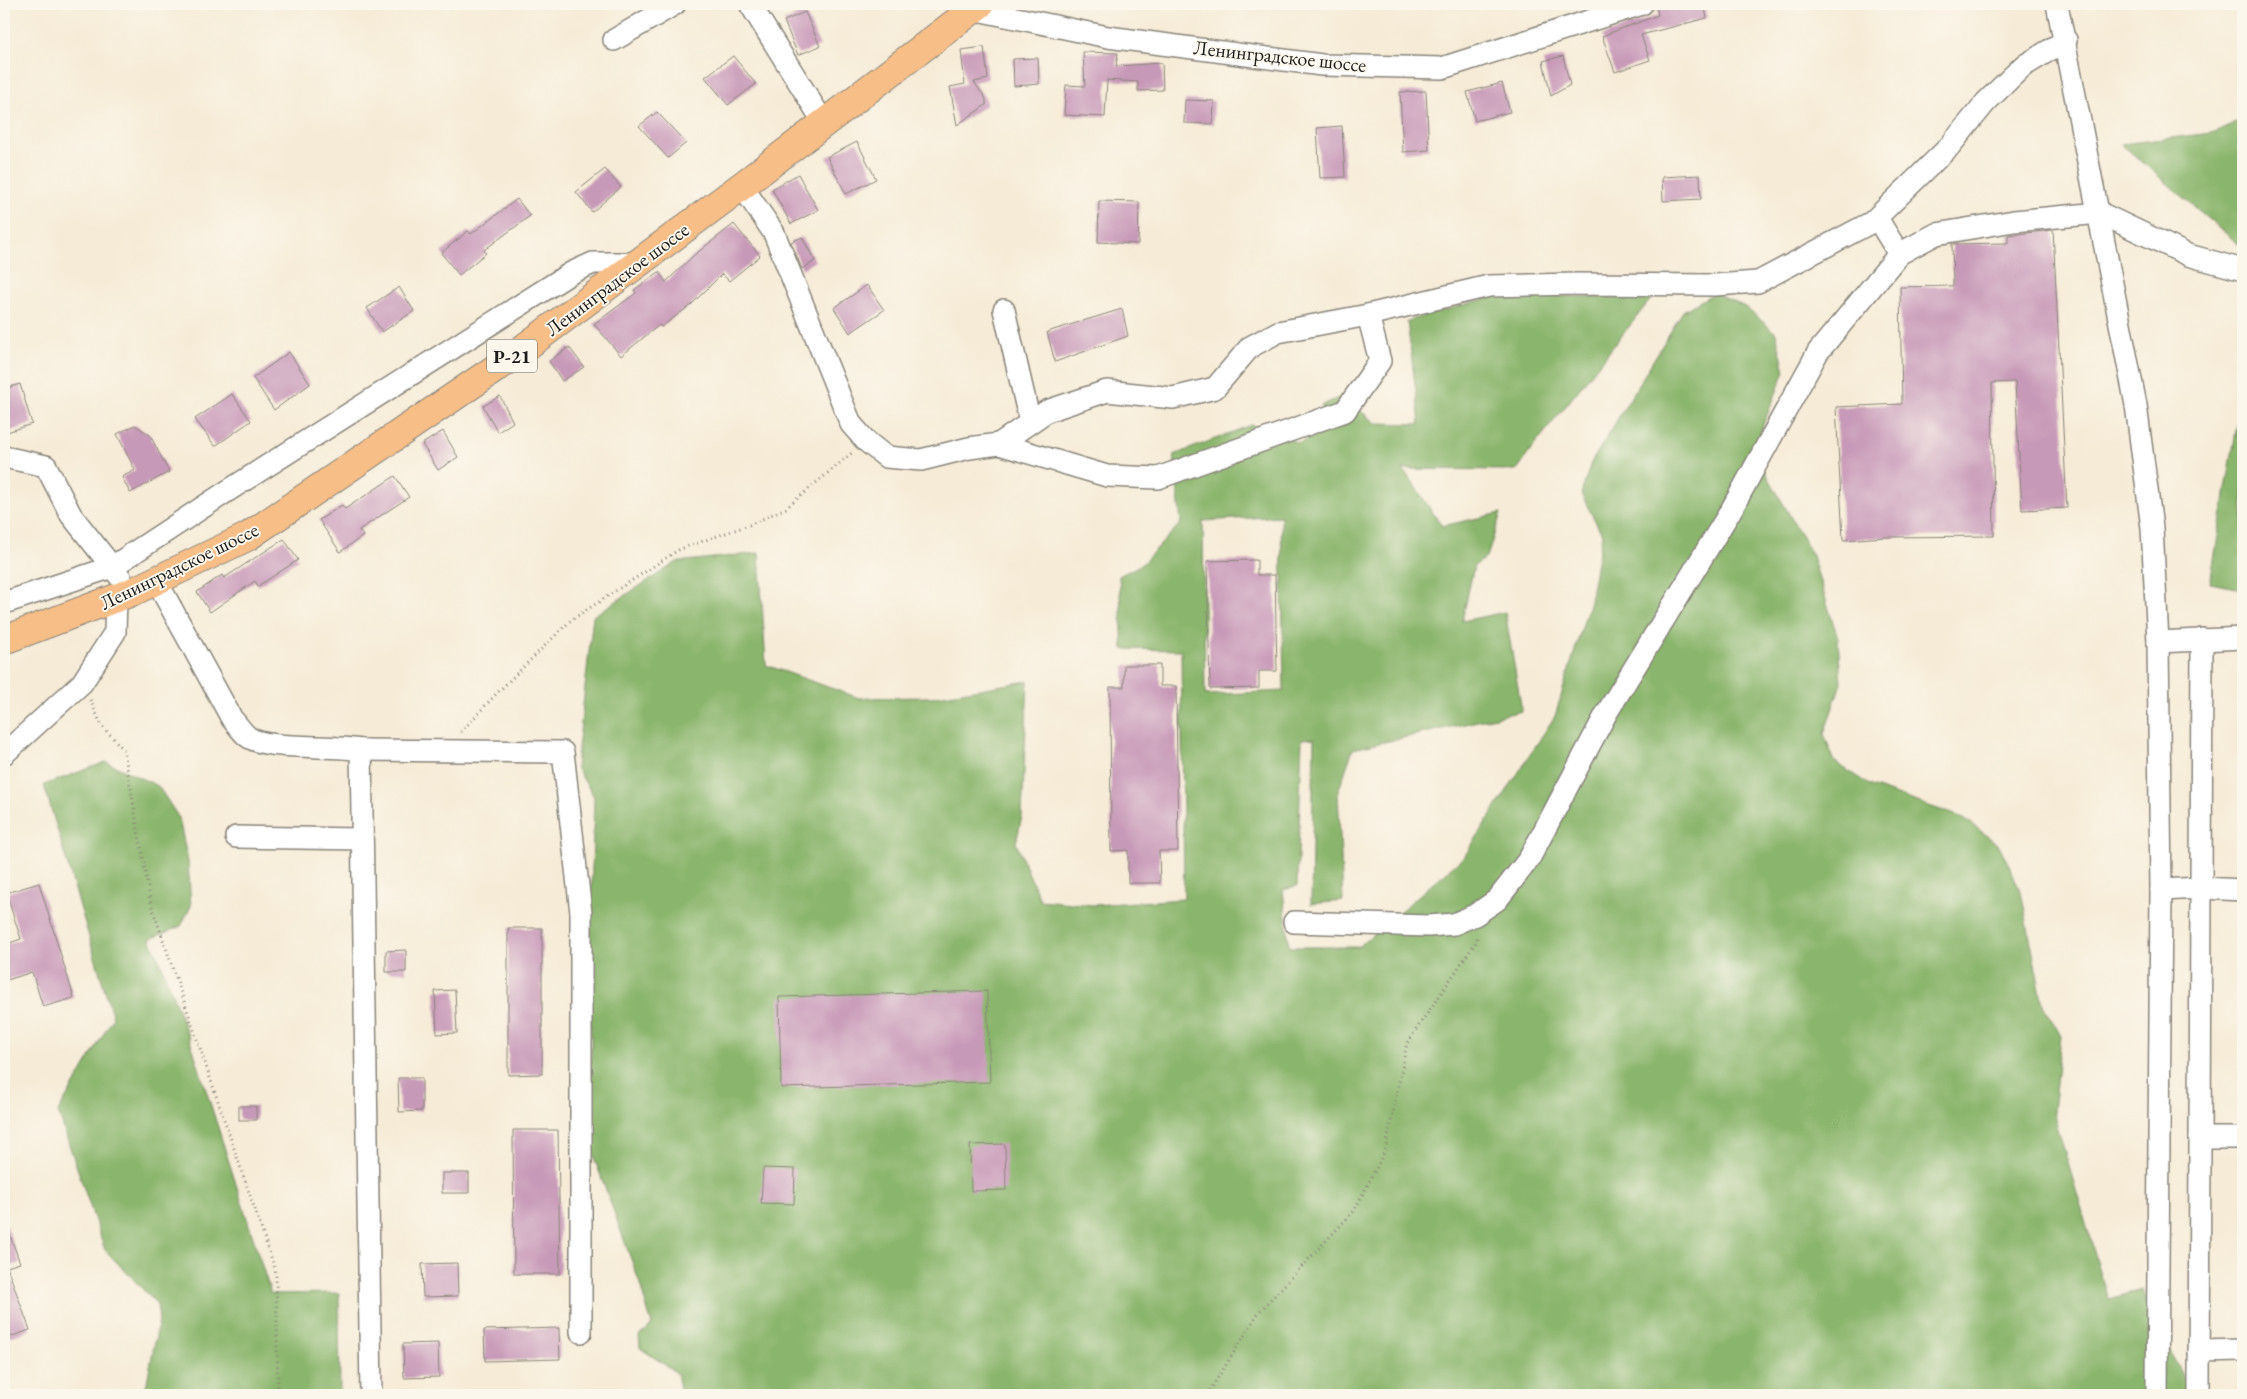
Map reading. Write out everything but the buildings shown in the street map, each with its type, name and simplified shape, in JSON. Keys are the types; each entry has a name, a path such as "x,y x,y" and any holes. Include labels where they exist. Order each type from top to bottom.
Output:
{"main road":[{"name":"Ленинградское шоссе","path":"4,640 134,590 247,537 508,360 742,186 976,6"}],"street":[{"path":"614,40 675,4"},
{"path":"750,4 824,123"},
{"name":"Ленинградское шоссе","path":"976,6 1108,37 1322,65 1442,68 1642,4"},
{"path":"2058,4 2136,405 2152,528 2158,642 2161,890 2157,1395"},
{"path":"998,444 1047,411 1107,390 1173,398 1215,388 1250,347 1278,332 1368,315 1489,286 1578,284 1715,285 1758,282 1872,222 1949,147 1986,102 2022,67 2066,40"},
{"path":"742,186 774,233 851,424 866,441 886,457 922,460 969,448 998,444 1107,476 1158,478 1345,411 1380,361 1368,315"},
{"path":"1294,922 1429,926 1454,924 1482,910 1496,900 1529,859 1606,714 1730,512 1818,352 1899,254 1936,234 2014,221 2100,213 2188,255 2243,270"},
{"path":"1877,218 1899,254"},
{"path":"4,603 112,567 226,492 571,273 593,263 639,263"},
{"path":"1004,310 1030,422"},
{"path":"4,457 46,466 71,515 112,567 134,590 248,738 275,746 347,747 361,750 563,752 581,913 581,1332"},
{"path":"4,754 82,683 115,632 134,590"},
{"path":"2158,642 2243,638"},
{"path":"2199,1395 2202,639"},
{"path":"361,750 371,1395"},
{"path":"236,837 362,840"},
{"path":"2161,890 2201,888 2243,890"},
{"path":"2200,1138 2243,1138"},
{"path":"2200,1351 2243,1350"}],"path":[{"path":"443,751 497,693 571,620 680,549 749,525 786,508 866,441"},
{"path":"82,683 102,726 124,750 150,904 276,1272 278,1395"},
{"path":"1207,1395 1259,1312 1354,1212 1385,1151 1407,1043 1476,942 1482,910"}],"green space":[{"path":"2243,119 2243,248 2121,144 2212,133"},
{"path":"1714,293 1745,307 1776,333 1785,371 1753,450 1811,553 1838,638 1841,683 1824,734 1835,762 1871,786 1964,818 1999,845 2021,891 2043,1005 2061,1036 2053,1112 2108,1299 2142,1290 2191,1395 681,1395 677,1373 640,1348 639,1336 652,1325 639,1281 592,1152 590,940 594,797 576,767 593,616 677,562 759,553 766,665 859,698 931,697 1028,681 1022,816 1016,843 1040,900 1093,905 1184,899 1181,650 1123,649 1119,576 1142,564 1181,523 1174,455 1251,425 1299,443 1333,429 1321,406 1342,396 1376,423 1420,424 1407,321 1502,294 1651,299 1533,447 1517,470 1403,469 1442,526 1501,513 1487,557 1474,566 1462,621 1505,612 1522,711 1353,749 1338,792 1343,901 1311,904 1314,738 1302,739 1297,886 1283,890 1289,947 1358,947 1464,857 1555,716 1590,601 1602,534 1581,494 1591,463 1683,311","holes":["1281,516 1284,691 1205,695 1203,521"]},
{"path":"2243,390 2243,589 2210,583"},
{"path":"106,762 158,786 179,818 188,862 191,906 181,926 150,939 193,1049 271,1294 339,1293 340,1395 147,1395 146,1387 159,1320 157,1304 105,1250 58,1112 113,1018 44,785"}]}
